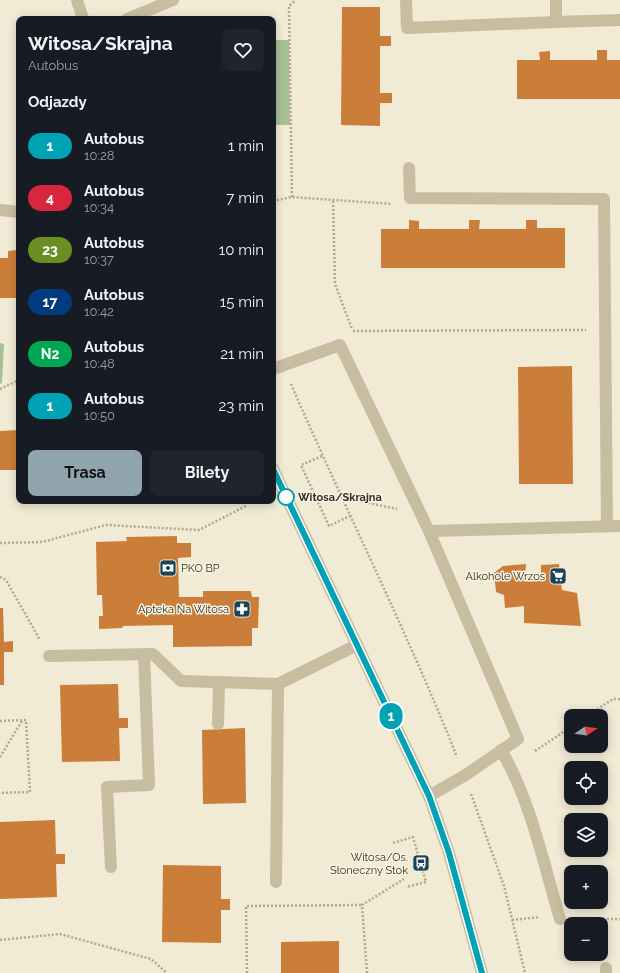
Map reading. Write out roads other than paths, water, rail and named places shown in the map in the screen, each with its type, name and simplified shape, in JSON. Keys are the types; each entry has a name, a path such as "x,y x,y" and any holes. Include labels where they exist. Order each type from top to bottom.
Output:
{"street":[{"path":"77,0 82,16"},
{"path":"134,16 173,0"},
{"path":"406,0 407,28 620,20"},
{"path":"556,0 556,22"},
{"path":"409,168 410,198 604,199 607,526"},
{"path":"0,210 16,212"},
{"path":"278,367 340,344 420,511 518,739 464,776 429,796"},
{"path":"276,476 306,542 429,796 449,853 482,973"},
{"path":"429,531 620,526"},
{"path":"49,656 153,654 181,681 278,684 357,645"},
{"path":"111,867 107,787 149,785 144,654"},
{"path":"218,724 219,682"},
{"path":"276,882 278,684"},
{"path":"501,750 523,796 560,919"}],"place":[{"name":"Witosa/Skrajna","path":"286,497"},
{"name":"PKO BP","path":"168,568"},
{"name":"Alkohole Wrzos","path":"558,576"},
{"name":"Apteka Na Witosa","path":"242,609"},
{"name":"Witosa/Os. Słoneczny Stok","path":"421,863"}]}
